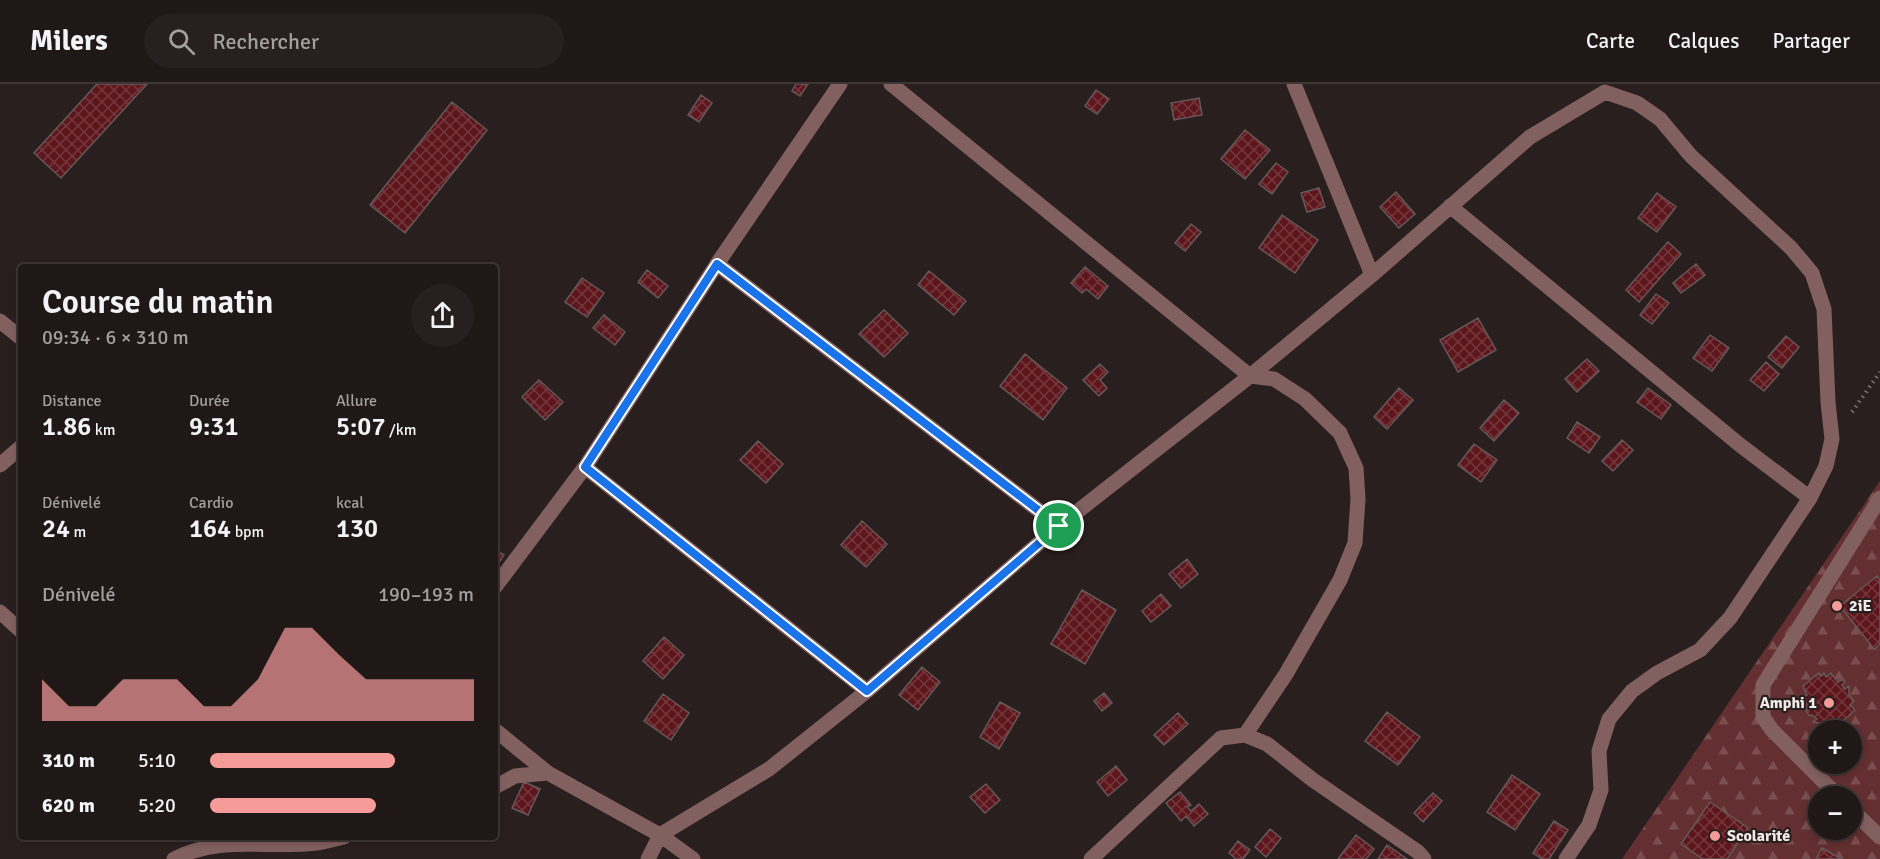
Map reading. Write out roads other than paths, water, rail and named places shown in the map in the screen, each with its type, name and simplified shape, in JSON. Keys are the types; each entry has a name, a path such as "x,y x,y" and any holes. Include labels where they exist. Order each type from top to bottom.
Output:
{"street":[{"path":"498,583 585,467 717,264 840,84"},
{"path":"891,84 1250,376 1274,379 1305,399 1340,433 1356,468 1358,499 1355,543 1340,580 1286,674 1245,735"},
{"path":"1294,84 1372,275"},
{"path":"648,859 660,835 769,769 867,691 1059,526 1250,376 1372,275 1530,137 1603,88 1637,103 1660,119 1691,156 1791,248 1812,273 1824,309 1832,439 1826,466 1810,498 1730,618 1700,650 1657,673 1632,691 1609,719 1599,751 1601,790 1589,825 1566,859"},
{"path":"1450,206 1740,445 1810,498"},
{"path":"717,264 1059,526"},
{"path":"0,321 18,336"},
{"path":"0,465 18,450"},
{"path":"585,467 867,691"},
{"path":"1828,786 1772,730 1763,717 1763,685 1880,498"},
{"path":"0,612 18,628"},
{"path":"498,732 548,773 660,835 693,859"},
{"path":"1091,859 1221,738 1245,735 1267,744 1313,780 1418,852 1424,859"},
{"path":"498,785 515,776 548,773"},
{"path":"1862,820 1880,837"},
{"path":"174,859 190,851 218,845 257,841 317,843 330,840"}],"place":[{"name":"2iE","path":"1837,606"},
{"name":"Amphi 1","path":"1829,703"},
{"name":"Scolarité","path":"1715,836"}]}
